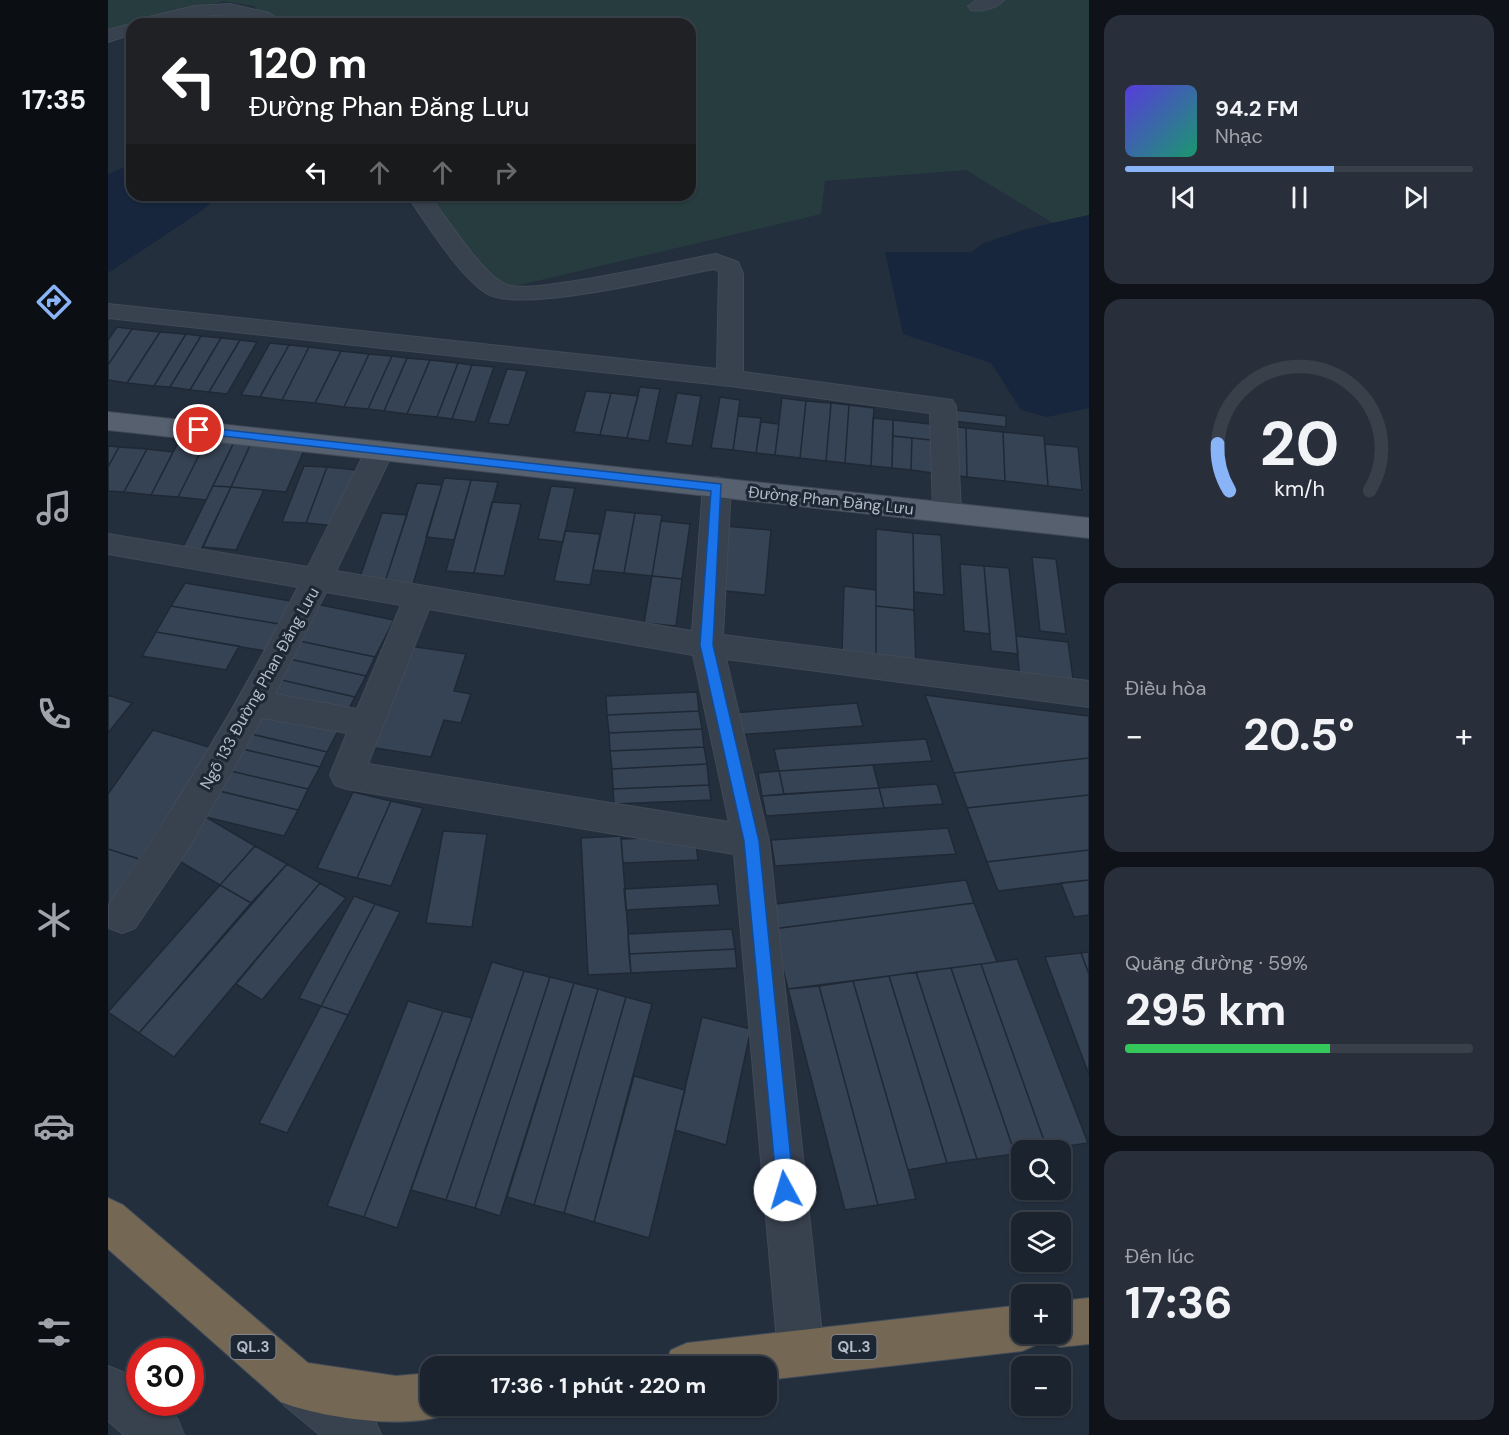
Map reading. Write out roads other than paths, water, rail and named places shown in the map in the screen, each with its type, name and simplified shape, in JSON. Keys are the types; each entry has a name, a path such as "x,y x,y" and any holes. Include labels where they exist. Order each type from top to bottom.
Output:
{"highway":[{"name":"QL.3","path":"108,1220 298,1385"},
{"path":"1071,1323 1089,1321"},
{"name":"QL.3","path":"775,1356 1011,1329"},
{"path":"298,1385 396,1401 420,1398"}],"main road":[{"name":"Đường Phan Đăng Lưu","path":"108,421 1089,528"}],"street":[{"path":"977,6 995,0"},
{"path":"161,18 206,3 229,1 254,6 269,18"},
{"path":"108,36 126,30"},
{"path":"423,201 485,282 510,293 529,294 553,291 716,261 723,262 730,267 731,274 730,378"},
{"path":"108,311 730,378 943,406 946,512"},
{"name":"Ngõ 133 Đường Phan Đăng Lưu","path":"122,916 176,836 252,704 318,580 380,450"},
{"path":"717,487 707,645 751,841 801,1353"},
{"path":"108,544 707,645 1089,694"},
{"path":"419,597 347,775 751,841"},
{"path":"252,704 368,724"},
{"path":"298,1385 357,1435"},
{"path":"108,1390 160,1435"}],"water":[{"path":"126,166 126,201 212,201 203,210 108,273 108,174"},
{"path":"1089,215 1089,408 1047,417 1021,410 991,363 903,334 885,252 971,252 984,243 1026,229"}]}
